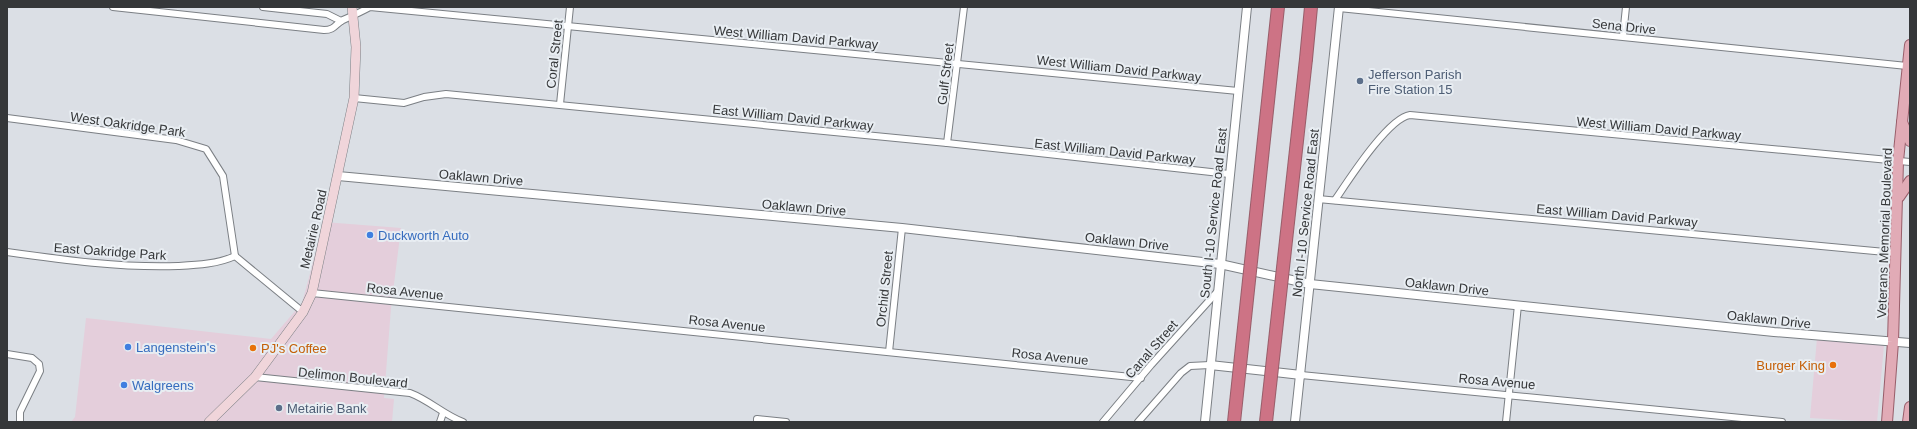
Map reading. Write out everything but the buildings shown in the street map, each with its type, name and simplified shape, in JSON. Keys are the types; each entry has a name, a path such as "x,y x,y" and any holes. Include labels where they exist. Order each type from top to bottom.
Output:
{"highway":[{"path":"1234,422 1278,7"},
{"path":"1266,422 1311,7"}],"main road":[{"name":"Metairie Road","path":"209,422 255,377 303,312 312,293 354,98 356,47 353,11"},
{"name":"Veterans Memorial Boulevard","path":"1887,422 1893,342 1898,161 1910,45"},
{"path":"1902,120 1910,141"},
{"path":"1898,200 1910,181"},
{"path":"1908,422 1910,407"}],"street":[{"name":"West William David Parkway","path":"113,7 324,30 336,27 353,11 370,7 1238,91"},
{"path":"263,7 327,14 341,21"},
{"name":"Coral Street","path":"560,104 570,7"},
{"name":"Gulf Street","path":"947,143 964,7"},
{"name":"South I-10 Service Road East","path":"1204,422 1247,7"},
{"path":"1623,36 1626,7"},
{"name":"Sena Drive","path":"1339,8 1907,66"},
{"name":"North I-10 Service Road East","path":"1295,422 1339,8"},
{"name":"East William David Parkway","path":"354,98 396,104 446,94 947,143 1229,174"},
{"name":"West William David Parkway","path":"1334,200 1372,147 1405,116 1910,162"},
{"name":"West Oakridge Park","path":"7,118 176,140 206,148 223,176 235,256"},
{"name":"Oaklawn Drive","path":"338,176 902,228 1220,264 1310,284 1774,332 1910,343"},
{"path":"1318,199 1334,200"},
{"name":"East William David Parkway","path":"1334,200 1896,253"},
{"name":"Orchid Street","path":"889,352 902,228"},
{"name":"East Oakridge Park","path":"7,252 120,265 156,267 193,265 224,261 235,256"},
{"path":"235,256 303,312"},
{"name":"Canal Street","path":"1103,422 1217,292"},
{"name":"Rosa Avenue","path":"312,293 1141,378"},
{"path":"1506,422 1518,305"},
{"path":"7,354 32,358 39,364 40,371 20,412 20,422"},
{"path":"1138,422 1181,373 1190,366 1210,365"},
{"name":"Rosa Avenue","path":"1210,365 1782,422"},
{"name":"Delimon Boulevard","path":"255,377 410,393 421,397 443,412 463,422"},
{"path":"440,422 443,412"},
{"path":"757,422 757,419 786,422"}],"shaded area":[{"path":"324,222 401,228 391,308 384,398 394,399 392,422 71,422 75,417 86,318 271,339 302,303"},
{"path":"1817,338 1884,345 1877,422 1810,418"}],"place":[{"name":"Jefferson Parish Fire Station 15","path":"1360,81"},
{"name":"Duckworth Auto","path":"370,235"},
{"name":"Langenstein's","path":"128,347"},
{"name":"PJ's Coffee","path":"253,348"},
{"name":"Burger King","path":"1833,365"},
{"name":"Walgreens","path":"124,385"},
{"name":"Metairie Bank","path":"279,408"}]}
